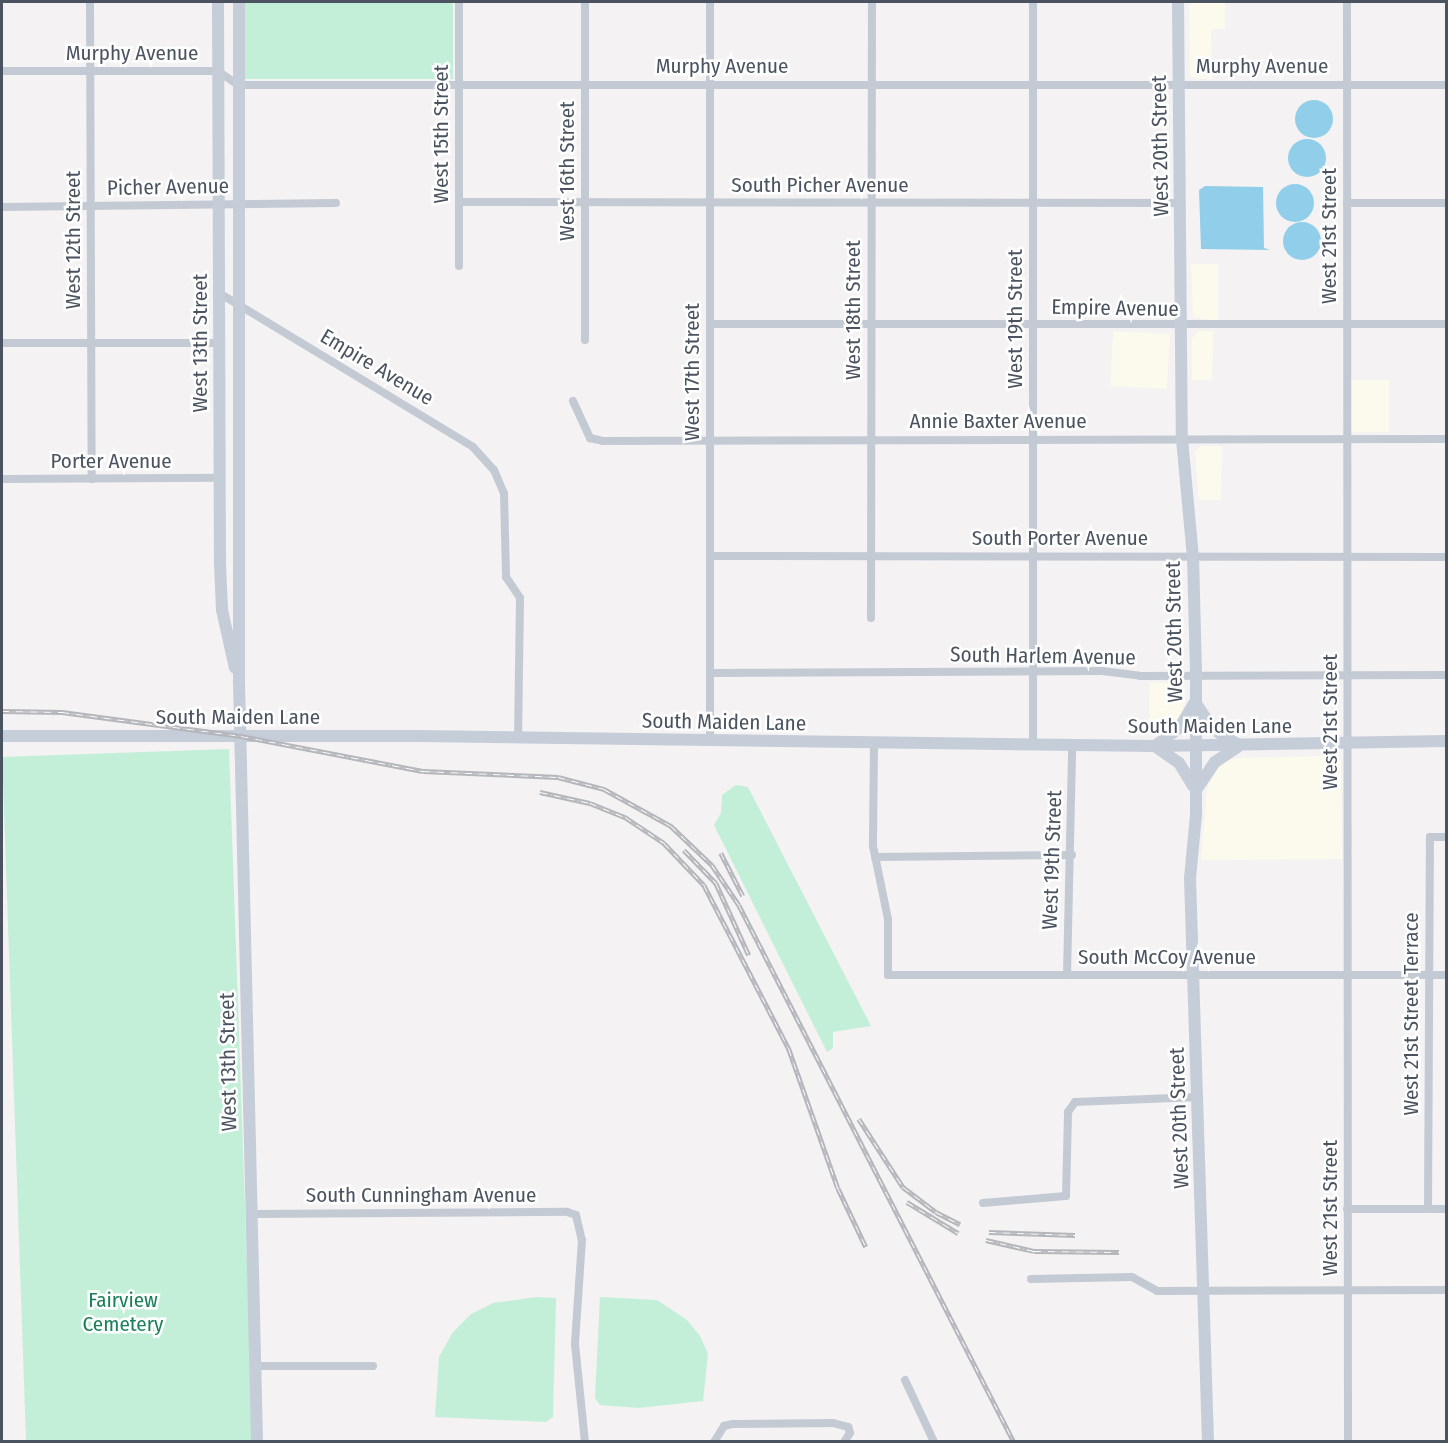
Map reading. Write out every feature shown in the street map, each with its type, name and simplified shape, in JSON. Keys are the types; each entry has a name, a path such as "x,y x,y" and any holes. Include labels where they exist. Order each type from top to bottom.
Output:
{"main road":[{"name":"West 20th Street","path":"1178,2 1182,439 1193,556 1196,675 1196,791 1190,878 1208,1442"},
{"path":"218,7 238,7"},
{"name":"West 13th Street","path":"218,7 222,610 239,682"},
{"name":"West 13th Street","path":"238,7 239,682 257,1442"},
{"path":"219,141 238,143"},
{"path":"219,273 239,273"},
{"path":"220,338 239,332"},
{"path":"220,382 240,383"},
{"path":"220,410 240,411"},
{"path":"220,460 240,461"},
{"path":"220,484 240,490"},
{"path":"1195,701 1213,729 1239,746 1215,762 1196,791 1183,768 1155,746 1180,727 1195,701"},
{"name":"South Maiden Lane","path":"2,736 518,738 1072,746 1239,746 1446,741"}],"street":[{"name":"West 12th Street","path":"90,2 93,479"},
{"name":"West 15th Street","path":"459,2 459,266"},
{"name":"West 16th Street","path":"585,2 585,340"},
{"name":"West 17th Street","path":"710,2 710,742"},
{"name":"West 18th Street","path":"871,618 872,2"},
{"name":"West 19th Street","path":"1033,2 1033,745"},
{"name":"West 21st Street","path":"1347,2 1348,1442"},
{"name":"Murphy Avenue","path":"2,71 218,70 238,85 1446,85"},
{"name":"South Picher Avenue","path":"459,201 1180,203"},
{"name":"Picher Avenue","path":"2,207 336,203"},
{"path":"1347,203 1446,203"},
{"name":"Empire Avenue","path":"219,293 472,447 487,460 501,486 506,577 520,598 518,738"},
{"name":"Empire Avenue","path":"710,324 1181,327 1446,324"},
{"path":"2,343 220,338"},
{"name":"Annie Baxter Avenue","path":"573,401 586,432 595,440 1446,439"},
{"name":"Porter Avenue","path":"2,479 93,479 220,484"},
{"name":"South Porter Avenue","path":"710,556 1446,557"},
{"name":"South Harlem Avenue","path":"710,673 1034,672 1196,675 1446,675"},
{"path":"874,744 875,857 1072,855"},
{"name":"West 19th Street","path":"1067,975 1067,877 1072,855 1072,746"},
{"name":"West 21st Street Terrace","path":"1428,1209 1430,837 1446,837"},
{"name":"South McCoy Avenue","path":"875,857 888,919 888,975 1446,975"},
{"path":"983,1203 1066,1196 1068,1112 1075,1102 1198,1097"},
{"path":"1347,1209 1446,1209"},
{"name":"South Cunningham Avenue","path":"251,1214 567,1212 579,1217 582,1227 575,1344 585,1442"},
{"path":"1031,1279 1132,1277 1157,1291 1446,1290"},
{"path":"255,1366 373,1366"},
{"path":"905,1380 934,1442"},
{"path":"714,1442 723,1426 733,1424 833,1423 848,1427 850,1433 844,1442"}],"shaded area":[{"path":"1189,2 1225,2 1225,29 1211,29 1212,80 1190,77"},
{"path":"1191,264 1218,264 1218,321 1193,317"},
{"path":"1113,331 1170,334 1167,389 1110,386"},
{"path":"1199,331 1213,331 1212,380 1192,380 1192,338"},
{"path":"1351,380 1389,380 1389,432 1351,432"},
{"path":"1201,446 1222,446 1221,500 1199,500 1195,452"},
{"path":"1149,682 1181,683 1185,702 1179,720 1164,733 1150,735"},
{"path":"1330,756 1341,761 1342,859 1201,860 1207,789 1218,766 1235,758"}],"green space":[{"path":"242,2 453,2 453,79 242,79"},
{"name":"Fairview Cemetery","path":"229,749 253,1441 26,1442 2,757"},
{"path":"736,785 748,787 871,1026 833,1032 833,1048 827,1052 714,825 721,813 722,795"},
{"path":"536,1297 556,1298 553,1417 546,1422 435,1417 439,1357 453,1332 471,1314 493,1303"},
{"path":"600,1297 657,1300 687,1320 700,1336 708,1354 703,1401 639,1408 600,1405 595,1398"}],"water":[{"path":"1314,100 1327,106 1333,119 1327,132 1314,138 1301,132 1295,119 1301,106"},
{"path":"1307,139 1320,145 1326,158 1320,171 1307,177 1294,171 1288,158 1294,145"},
{"path":"1295,184 1308,190 1314,203 1308,216 1295,222 1282,216 1276,203 1282,190"},
{"path":"1205,186 1263,187 1264,248 1270,250 1201,249 1199,190"},
{"path":"1302,222 1315,228 1321,241 1315,254 1302,260 1289,254 1283,241 1289,228"}],"railway":[{"path":"2,711 62,712 241,736 423,771 558,777 604,789 671,826 712,865 739,905 1014,1442"},
{"path":"540,792 590,803 625,817 664,843 704,885 789,1049 838,1188 866,1247"},
{"path":"684,850 716,883 749,955"},
{"path":"721,853 743,896"},
{"path":"859,1119 903,1187 936,1212 960,1224"},
{"path":"907,1202 958,1233"},
{"path":"989,1232 1075,1235"},
{"path":"986,1240 1034,1251 1119,1252"}]}
